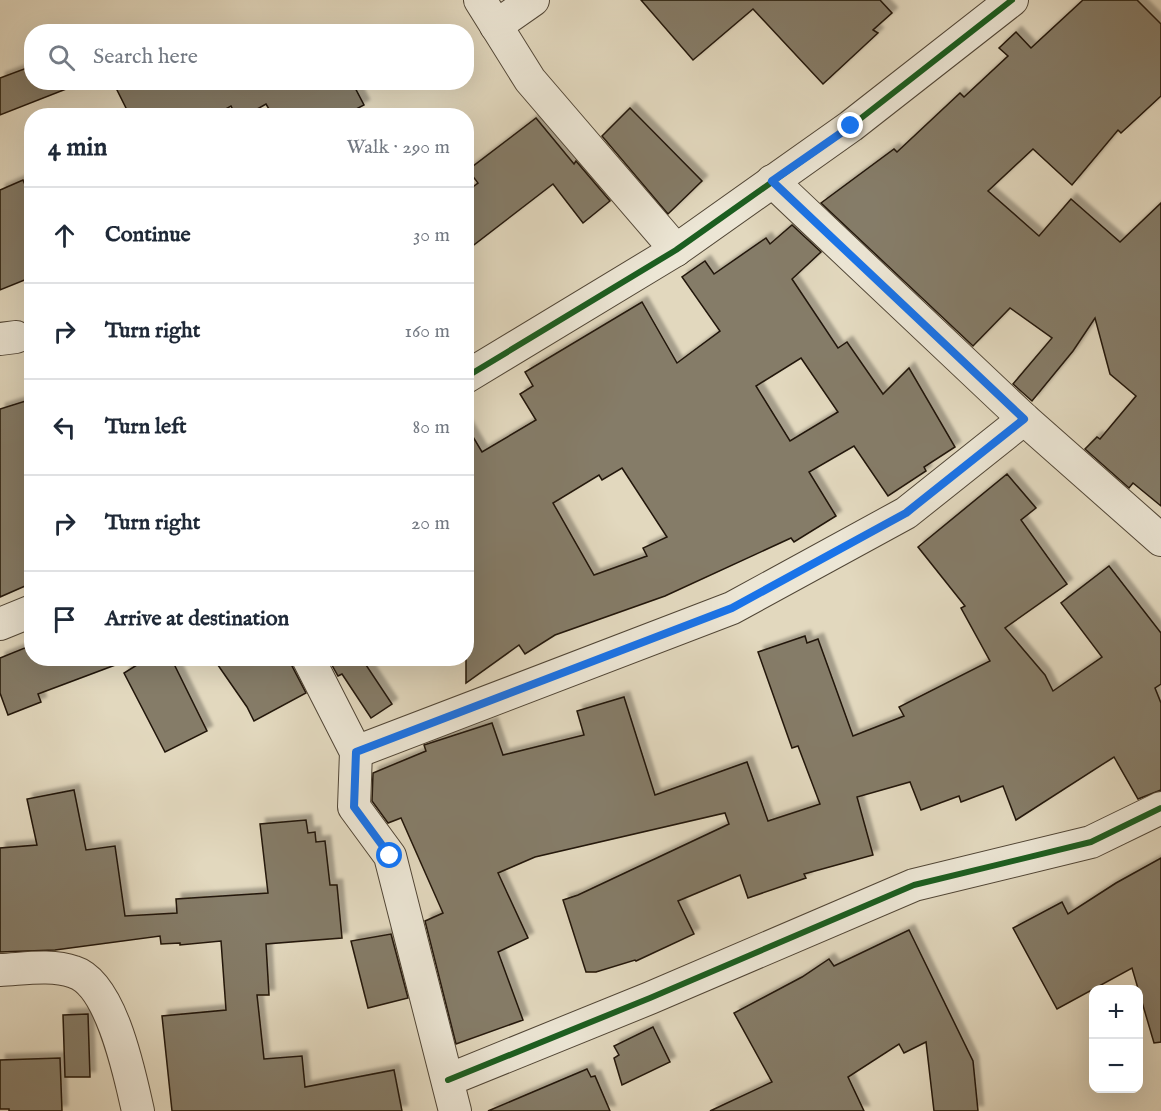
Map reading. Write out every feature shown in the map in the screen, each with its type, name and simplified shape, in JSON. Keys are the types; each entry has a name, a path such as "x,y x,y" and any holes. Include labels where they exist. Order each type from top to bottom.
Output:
{"street":[{"path":"533,0 488,13 530,81 676,250"},
{"path":"474,372 676,250 851,126 1012,0"},
{"path":"772,181 1024,419 1161,540"},
{"path":"356,752 732,608 906,513 1024,419"},
{"path":"0,624 24,614"},
{"path":"312,666 356,752 354,807 390,856 455,1111"},
{"path":"448,1080 914,885 1091,842 1161,808"},
{"path":"0,970 50,968 75,972 91,982 111,1014 128,1066 138,1111"}],"building":[{"path":"641,0 880,0 892,13 873,30 878,33 823,84 753,9 693,60"},
{"path":"1083,0 1137,0 1161,24 1161,96 1121,133 1118,130 1072,185 1033,149 988,191 1039,236 1071,199 1120,242 1161,203 1161,506 1133,483 1129,488 1085,449 1097,437 1100,439 1136,396 1110,374 1095,318 1073,351 1032,401 1013,384 1052,338 1010,308 973,346 821,203 894,149 897,152 960,93 964,97 1008,56 999,48 1016,32 1031,48"},
{"path":"24,69 24,90 64,90 0,115 0,78"},
{"path":"117,90 356,90 364,105 358,108 268,108 266,104 259,108 232,108 231,106 227,108 126,108"},
{"path":"630,108 702,181 668,214 602,136"},
{"path":"536,118 574,164 576,161 610,201 583,223 553,184 474,245 474,186 478,183 474,178 474,165"},
{"path":"23,180 24,182 24,280 0,290 0,190"},
{"path":"792,225 821,252 792,279 838,348 847,342 883,394 909,368 955,447 924,467 926,471 888,496 854,446 809,472 836,516 794,542 791,538 665,596 555,635 525,654 519,645 466,683 466,666 474,666 474,438 482,452 536,420 520,394 533,386 525,372 642,302 677,363 720,331 682,277 705,261 714,274 766,238 770,244","holes":["801,358 838,412 790,441 756,386","622,468 667,537 643,548 647,556 594,575 553,503 599,475 602,480"]},
{"path":"24,402 24,586 0,597 0,409"},
{"path":"1007,474 1036,508 1021,520 1067,584 1005,628 1045,675 1053,691 1102,657 1061,603 1109,566 1161,633 1161,684 1155,688 1161,703 1161,790 1138,799 1114,757 1016,820 1003,786 961,802 959,796 921,810 910,782 857,797 873,855 804,874 806,878 748,898 740,875 678,901 694,934 636,961 596,972 586,972 563,900 729,824 725,813 535,857 498,873 528,938 498,952 523,1020 456,1044 425,921 443,913 401,818 388,823 372,801 373,773 426,751 424,745 492,723 503,755 584,735 577,711 624,697 655,795 747,762 768,821 820,804 798,746 792,748 758,652 805,636 807,643 818,639 853,736 904,716 899,707 990,661 961,608 965,606 918,547"},
{"path":"24,648 24,666 113,666 38,694 41,702 8,715 0,693 0,658"},
{"path":"135,666 175,666 207,731 165,752 124,673"},
{"path":"219,666 292,666 306,693 254,721"},
{"path":"332,666 367,666 392,704 371,718 342,674 338,676"},
{"path":"74,790 86,850 115,846 125,916 177,913 176,899 268,893 260,824 306,820 308,833 315,832 316,842 325,841 330,885 337,885 342,938 266,944 269,995 257,995 264,1059 302,1056 305,1087 394,1070 402,1111 172,1111 162,1016 226,1010 221,941 180,945 180,943 161,944 160,936 55,950 0,952 0,848 37,845 27,799"},
{"path":"1161,858 1161,1042 1154,1043 1143,1006 1143,985 1137,985 1132,968 1101,985 1089,985 1089,992 1057,1009 1013,928 1062,902 1068,914"},
{"path":"909,930 973,1061 978,1111 934,1111 926,1042 904,1053 899,1044 848,1077 864,1111 710,1111 772,1082 734,1013 802,977 829,959 834,966"},
{"path":"391,934 408,998 368,1008 351,941"},
{"path":"88,1014 90,1077 65,1077 63,1015"},
{"path":"653,1027 670,1062 622,1085 614,1058 619,1055 614,1046"},
{"path":"60,1058 62,1111 0,1109 0,1060"},
{"path":"587,1069 591,1077 595,1076 610,1111 488,1111"}],"cycle path":[{"path":"474,372 676,250 851,126 1012,0"},
{"path":"356,752 732,608 906,513 1024,419"},
{"path":"448,1080 650,998 914,885 1091,842 1161,808"}],"route":[{"path":"390,856 354,807 356,752 732,608 906,513 1024,419 772,181 851,126"}]}
